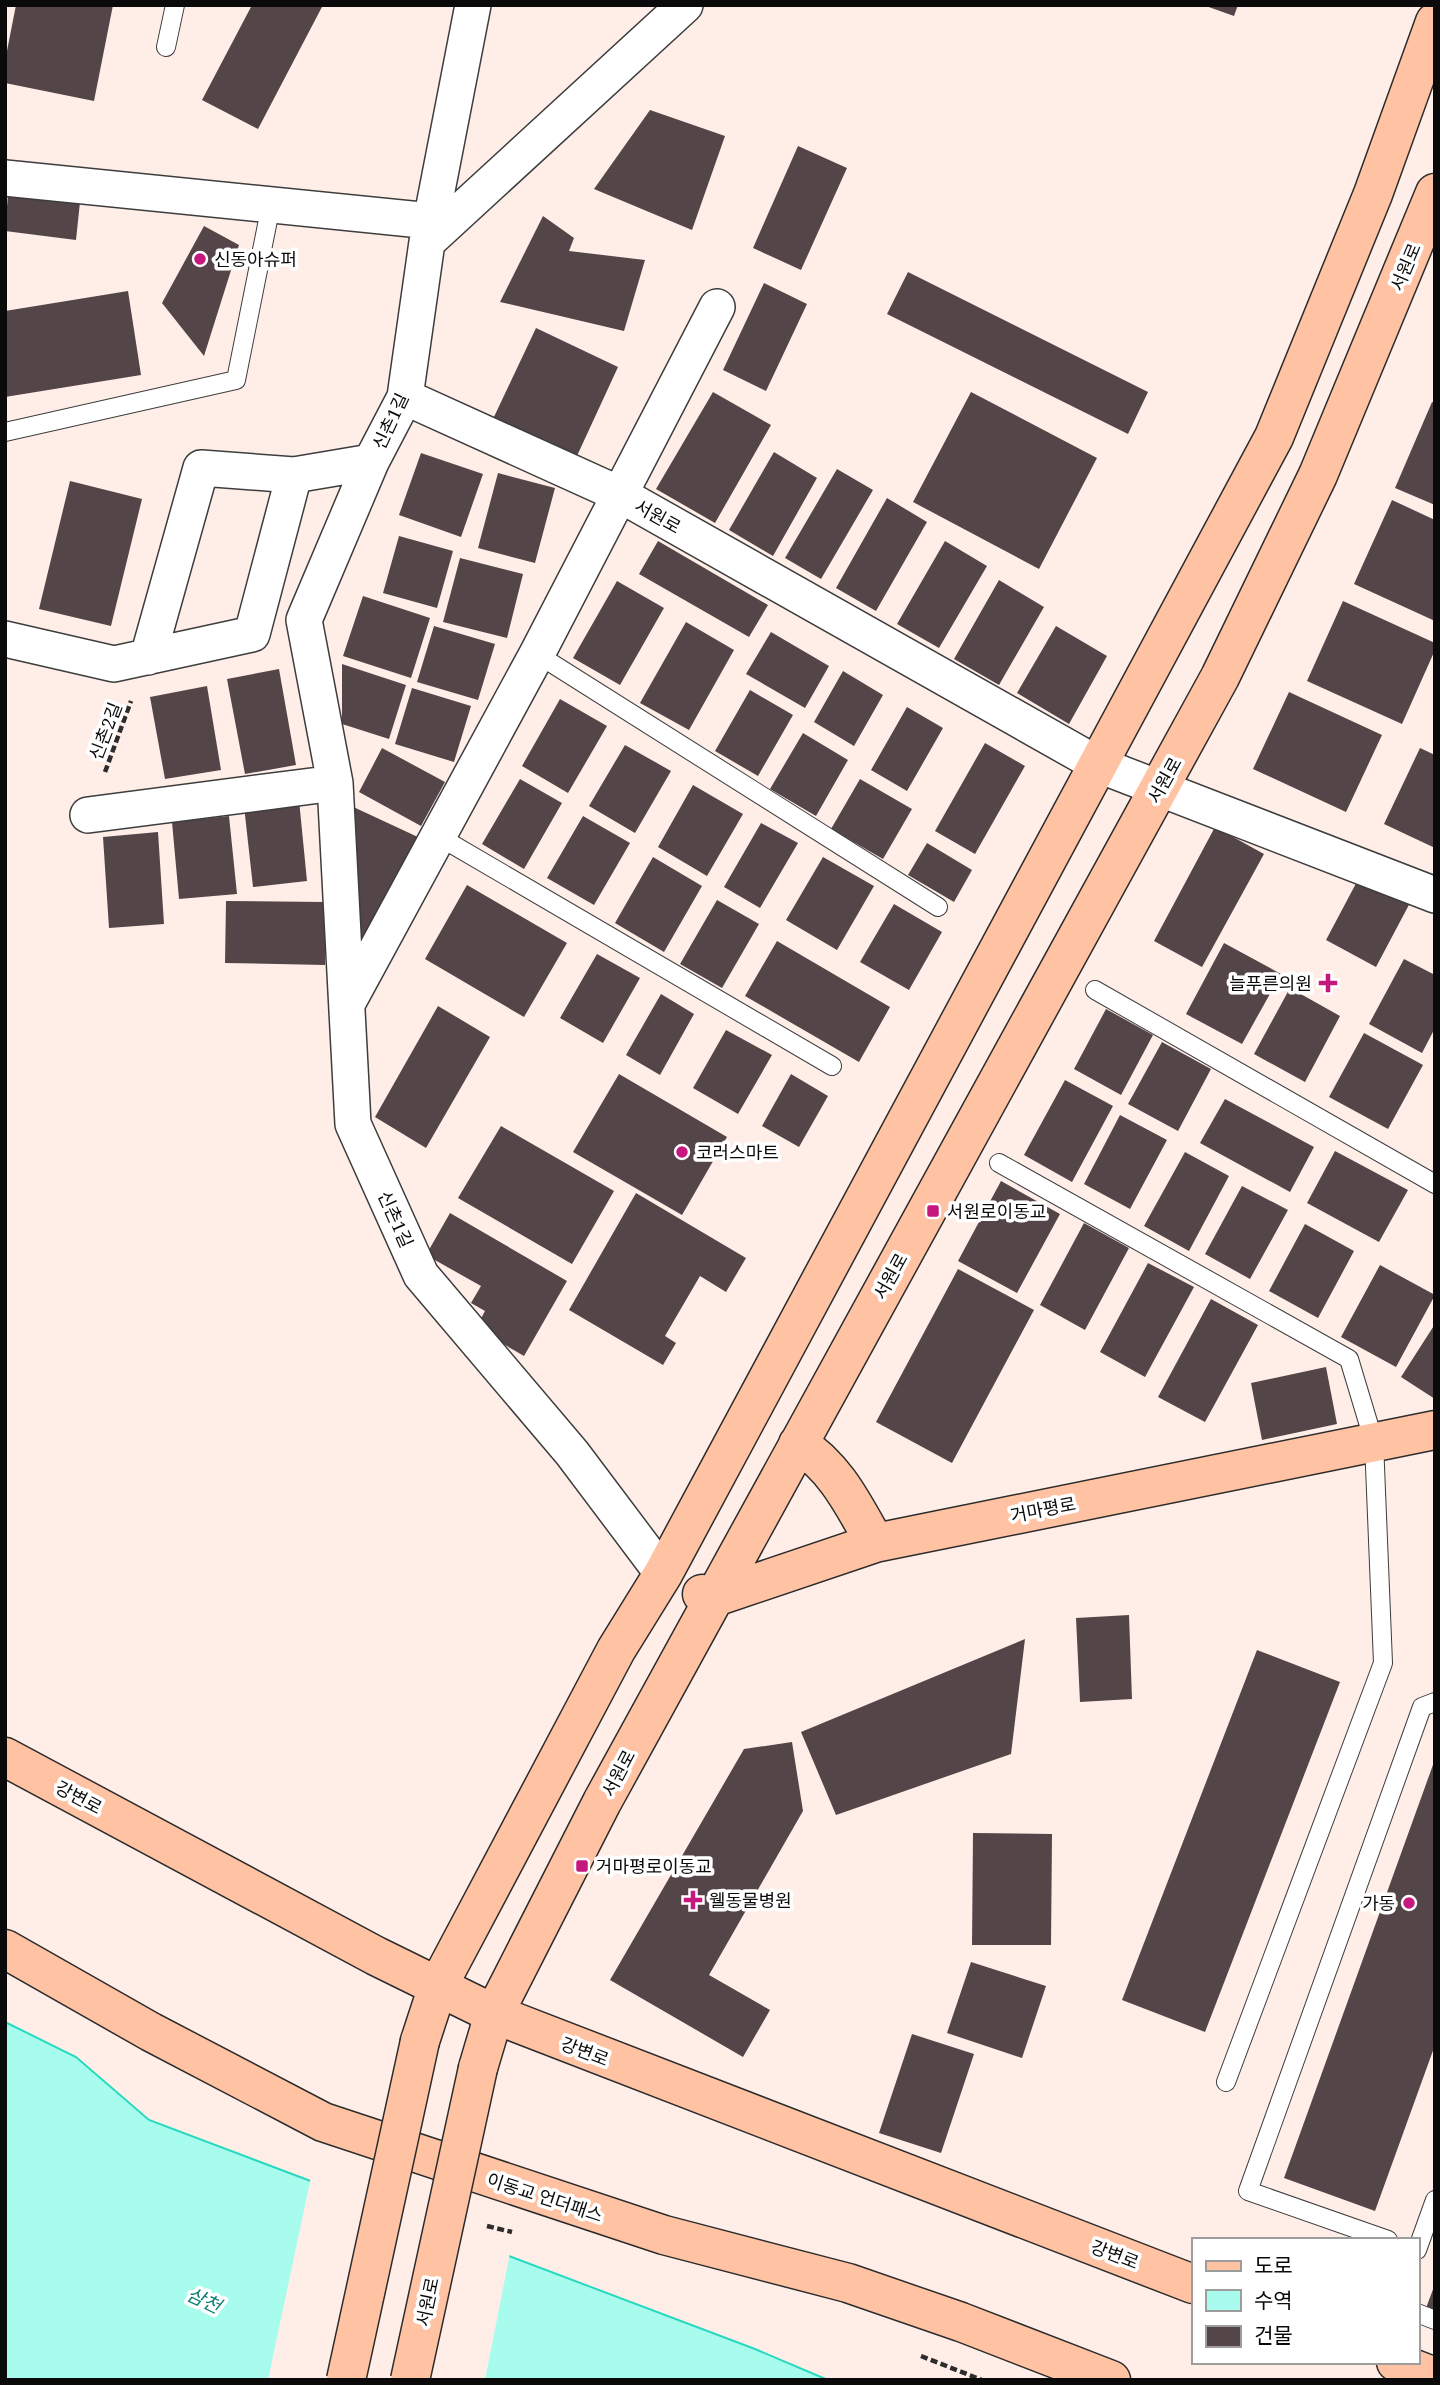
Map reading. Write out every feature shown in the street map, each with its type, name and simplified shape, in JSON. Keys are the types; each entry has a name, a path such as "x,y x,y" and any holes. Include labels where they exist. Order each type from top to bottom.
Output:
{"street":[{"name":"신촌1길","path":"473,5 429,232 405,397 371,462 304,620 335,783 353,1124 421,1275 572,1453 663,1574"},
{"path":"5,178 271,205 429,232 685,5"},
{"path":"346,2380 420,2041 438,1986 616,1650 663,1574 1274,437 1373,194 1435,22"},
{"name":"서원로","path":"410,2380 478,2068 494,2014 712,1598 1220,677 1318,475 1435,193"},
{"name":"서원로","path":"347,1004 537,654 718,307"},
{"name":"서원로","path":"405,397 619,494 1099,765 1435,895"},
{"path":"148,657 201,468 294,475 371,462"},
{"path":"5,639 114,664 252,634 294,475"},
{"path":"88,815 335,783"},
{"name":"거마평로","path":"712,1598 875,1543 1435,1430"},
{"path":"798,1444 818,1456 825,1465 850,1498 875,1543"},
{"path":"663,1574 712,1598"},
{"name":"강변로","path":"5,1757 376,1956 494,2014 1192,2284"},
{"name":"이동교 언더패스","path":"5,1949 151,2032 323,2122 664,2235 848,2283 961,2322 1111,2380"},
{"path":"1401,2364 1435,2377"}],"lane":[{"path":"166,47 175,5"},
{"path":"5,432 236,380 271,205"},
{"path":"537,654 938,907"},
{"path":"438,836 832,1066"},
{"path":"1095,990 1435,1184"},
{"path":"999,1163 1349,1359 1374,1442 1383,1663 1226,2082"},
{"path":"1382,2238 1248,2191 1422,1707 1435,1702"},
{"path":"1419,2244 1435,2200"}],"path":[{"name":"신촌2길","path":"88,815 148,657"}],"water":[{"name":"삼천","path":"5,2022 76,2057 149,2120 755,2349 828,2380 5,2380"}],"pier":[{"path":"311,2177 510,2253 485,2380 268,2380"}],"building":[{"path":"16,5 113,5 94,101 5,83 5,61"},
{"path":"252,5 323,5 258,129 202,100"},
{"path":"1203,5 1238,5 1234,16"},
{"path":"650,110 725,136 692,230 594,189"},
{"path":"798,146 847,168 801,270 753,248"},
{"path":"8,194 80,202 76,240 5,231"},
{"path":"543,216 574,238 569,251 645,260 624,331 500,302"},
{"path":"204,226 239,245 204,356 162,303"},
{"path":"908,272 1148,392 1128,434 887,314"},
{"path":"764,283 807,304 766,391 723,370"},
{"path":"128,291 141,375 5,397 5,311"},
{"path":"536,328 618,367 576,458 493,419"},
{"path":"713,392 771,425 715,523 656,489"},
{"path":"971,392 1097,458 1039,569 913,502"},
{"path":"1432,402 1435,403 1435,505 1395,488"},
{"path":"774,452 817,478 773,556 729,530"},
{"path":"421,453 483,474 461,537 399,515"},
{"path":"837,469 873,490 821,579 785,558"},
{"path":"498,473 555,488 535,563 478,548"},
{"path":"70,481 142,499 111,626 39,609"},
{"path":"887,498 927,522 876,611 836,588"},
{"path":"1392,500 1435,520 1435,621 1354,584"},
{"path":"399,536 453,551 437,608 383,593"},
{"path":"658,541 768,605 749,637 639,574"},
{"path":"945,541 987,566 939,648 897,624"},
{"path":"460,558 523,574 507,638 443,622"},
{"path":"999,580 1044,607 999,685 954,659"},
{"path":"617,581 664,608 620,685 573,658"},
{"path":"363,596 430,618 411,678 343,656"},
{"path":"1343,601 1435,643 1435,650 1402,724 1307,681"},
{"path":"686,622 734,650 689,730 640,703"},
{"path":"434,626 495,644 478,700 417,682"},
{"path":"1056,626 1107,656 1069,724 1017,693"},
{"path":"771,632 829,666 805,708 746,674"},
{"path":"342,664 406,685 389,739 342,724"},
{"path":"279,669 296,765 245,774 227,679"},
{"path":"843,671 883,695 854,746 814,722"},
{"path":"207,686 221,770 165,779 150,697"},
{"path":"412,688 471,706 454,762 395,744"},
{"path":"750,690 793,715 758,776 715,751"},
{"path":"1289,692 1382,735 1346,812 1253,769"},
{"path":"560,699 607,726 568,793 522,766"},
{"path":"907,707 943,728 907,791 871,770"},
{"path":"803,733 848,760 816,816 770,789"},
{"path":"985,743 1025,766 975,854 935,831"},
{"path":"625,745 671,771 635,833 589,806"},
{"path":"382,748 445,782 421,826 359,792"},
{"path":"1420,748 1435,755 1435,848 1384,824"},
{"path":"520,779 562,803 524,869 482,844"},
{"path":"860,779 912,809 883,859 831,829"},
{"path":"693,785 743,814 707,876 658,847"},
{"path":"299,800 307,881 253,887 244,806"},
{"path":"347,804 420,838 365,953 354,950"},
{"path":"229,816 237,894 179,899 172,822"},
{"path":"583,816 630,843 594,905 547,878"},
{"path":"761,823 798,843 760,908 724,887"},
{"path":"1215,827 1264,854 1202,967 1154,941"},
{"path":"158,832 164,924 109,928 103,837"},
{"path":"927,843 972,870 954,902 908,875"},
{"path":"653,857 702,886 664,952 615,923"},
{"path":"823,857 874,886 837,950 786,920"},
{"path":"1361,874 1411,901 1376,967 1326,940"},
{"path":"467,885 567,943 524,1017 425,959"},
{"path":"717,900 759,924 722,988 680,964"},
{"path":"226,901 325,902 325,965 225,963"},
{"path":"894,904 942,932 909,990 860,962"},
{"path":"777,941 890,1007 859,1062 745,996"},
{"path":"1224,943 1281,974 1242,1044 1186,1014"},
{"path":"597,954 640,978 603,1043 560,1018"},
{"path":"1404,959 1435,975 1435,1028 1422,1053 1369,1024"},
{"path":"1290,988 1340,1016 1305,1082 1254,1054"},
{"path":"661,994 694,1014 660,1075 626,1055"},
{"path":"438,1006 490,1037 426,1148 375,1117"},
{"path":"1106,1009 1153,1035 1121,1095 1074,1069"},
{"path":"726,1030 772,1055 738,1114 693,1088"},
{"path":"1364,1033 1423,1065 1388,1129 1329,1097"},
{"path":"1162,1042 1211,1069 1178,1131 1128,1104"},
{"path":"619,1074 727,1137 682,1215 573,1152"},
{"path":"791,1074 828,1096 799,1147 762,1126"},
{"path":"1065,1080 1113,1106 1072,1182 1024,1155"},
{"path":"1225,1099 1314,1147 1290,1192 1200,1143"},
{"path":"1120,1115 1167,1140 1130,1209 1084,1184"},
{"path":"501,1126 614,1191 572,1264 458,1198"},
{"path":"1335,1151 1408,1190 1379,1242 1307,1203"},
{"path":"1185,1152 1229,1176 1189,1251 1144,1226"},
{"path":"1001,1181 1060,1214 1017,1293 958,1261"},
{"path":"1242,1186 1288,1210 1250,1279 1205,1254"},
{"path":"636,1193 746,1258 726,1292 700,1276 665,1336 676,1343 663,1365 569,1310"},
{"path":"450,1213 567,1281 524,1356 476,1328 485,1311 471,1303 481,1286 426,1255"},
{"path":"1084,1223 1129,1248 1085,1330 1040,1305"},
{"path":"1305,1224 1354,1251 1318,1318 1269,1291"},
{"path":"1148,1263 1194,1287 1145,1377 1100,1352"},
{"path":"1380,1265 1435,1295 1396,1367 1341,1337"},
{"path":"958,1269 1034,1310 952,1463 876,1422"},
{"path":"1211,1299 1258,1325 1205,1422 1158,1397"},
{"path":"1435,1324 1435,1399 1401,1377"},
{"path":"1326,1367 1337,1424 1262,1440 1251,1383"},
{"path":"1129,1615 1132,1699 1080,1702 1076,1618"},
{"path":"1025,1639 1011,1754 836,1815 801,1732"},
{"path":"1257,1650 1340,1682 1205,2032 1122,2000"},
{"path":"792,1742 803,1811 709,1975 770,2010 743,2057 610,1980 744,1749"},
{"name":"가동","path":"1434,1762 1435,2045 1375,2211 1284,2178"},
{"path":"973,1833 1052,1834 1051,1945 972,1945"},
{"path":"971,1962 1046,1986 1022,2058 947,2033"},
{"path":"912,2034 974,2054 941,2153 879,2133"},
{"path":"1435,2284 1435,2311 1426,2308"}],"place":[{"name":"신동아슈퍼","path":"200,259"},
{"name":"늘푸른의원","path":"1328,983"},
{"name":"코러스마트","path":"682,1152"},
{"name":"서원로이동교","path":"933,1211"},
{"name":"거마평로이동교","path":"582,1866"},
{"name":"웰동물병원","path":"693,1900"},
{"name":"가동","path":"1409,1903"}]}
